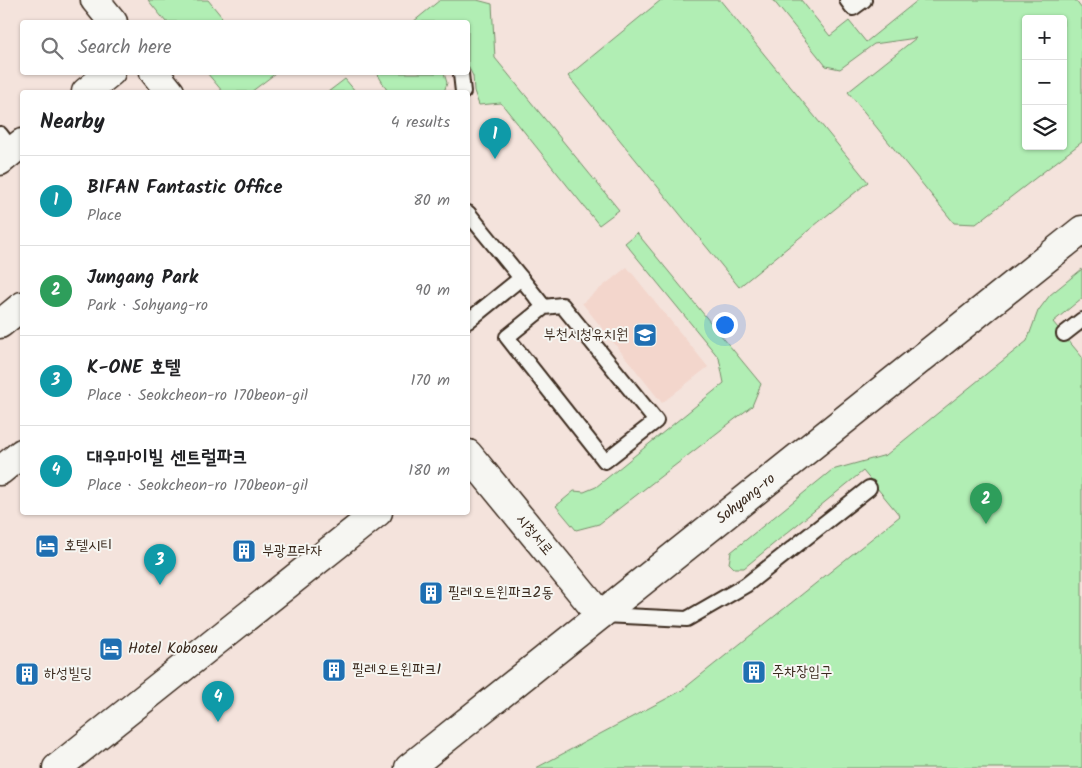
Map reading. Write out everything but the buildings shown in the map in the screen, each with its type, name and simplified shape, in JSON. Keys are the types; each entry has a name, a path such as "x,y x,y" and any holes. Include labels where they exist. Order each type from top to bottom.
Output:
{"street":[{"path":"95,0 111,20"},
{"path":"88,90 107,75"},
{"path":"156,75 168,90"},
{"name":"Sohyang-ro","path":"409,768 1082,230"},
{"path":"0,324 20,308"},
{"path":"0,471 20,455"},
{"name":"시청서로","path":"470,456 600,615"},
{"path":"57,768 374,515"}],"lane":[{"path":"846,0 853,8 864,0"},
{"path":"461,75 463,90"},
{"path":"470,215 544,307"},
{"path":"470,319 521,278"},
{"path":"562,306 656,421 605,461 507,337 544,307 562,306"},
{"path":"1064,334 1082,320"},
{"path":"600,615 687,619 746,586 869,488"}],"shaded area":[{"name":"부천시청유치원","path":"627,267 708,367 662,403 582,303"}],"green space":[{"path":"148,0 208,0 224,20 164,20"},
{"path":"440,0 477,0 492,4 495,58 619,210 599,225 501,103 479,105 470,70 470,20 415,20"},
{"path":"661,0 720,0 868,182 739,287 568,76"},
{"path":"773,0 801,0 830,36 849,21 866,42 918,0 1075,0 1082,9 1082,142 976,224 954,223 848,92 916,38 874,44 840,69 826,66"},
{"path":"209,75 273,75 254,90 221,90"},
{"path":"378,75 445,75 447,83 445,90 387,90"},
{"path":"345,79 354,90 331,90"},
{"path":"637,233 761,384 752,406 599,524 576,530 556,506 574,491 584,492 596,487 724,383 719,358 625,243"},
{"path":"1082,269 1082,298 1053,322 1082,357 1082,768 536,768 681,691 900,516 863,471 744,568 734,568 729,563 731,552 832,470 886,455 1027,341 1038,311 1050,295"}],"place":[{"name":"BIFAN Fantastic Office","path":"495,159"},
{"name":"부천시청유치원","path":"645,335"},
{"name":"Jungang Park","path":"986,524"},
{"name":"호텔시티","path":"47,546"},
{"name":"부광프라자","path":"244,551"},
{"name":"K-ONE 호텔","path":"160,585"},
{"name":"필레오트윈파크2동","path":"431,593"},
{"name":"Hotel Koboseu","path":"111,649"},
{"name":"필레오트윈파크1","path":"334,670"},
{"name":"주차장입구","path":"754,672"},
{"name":"하성빌딩","path":"27,674"},
{"name":"대우마이빌 센트럴파크","path":"218,722"}]}
